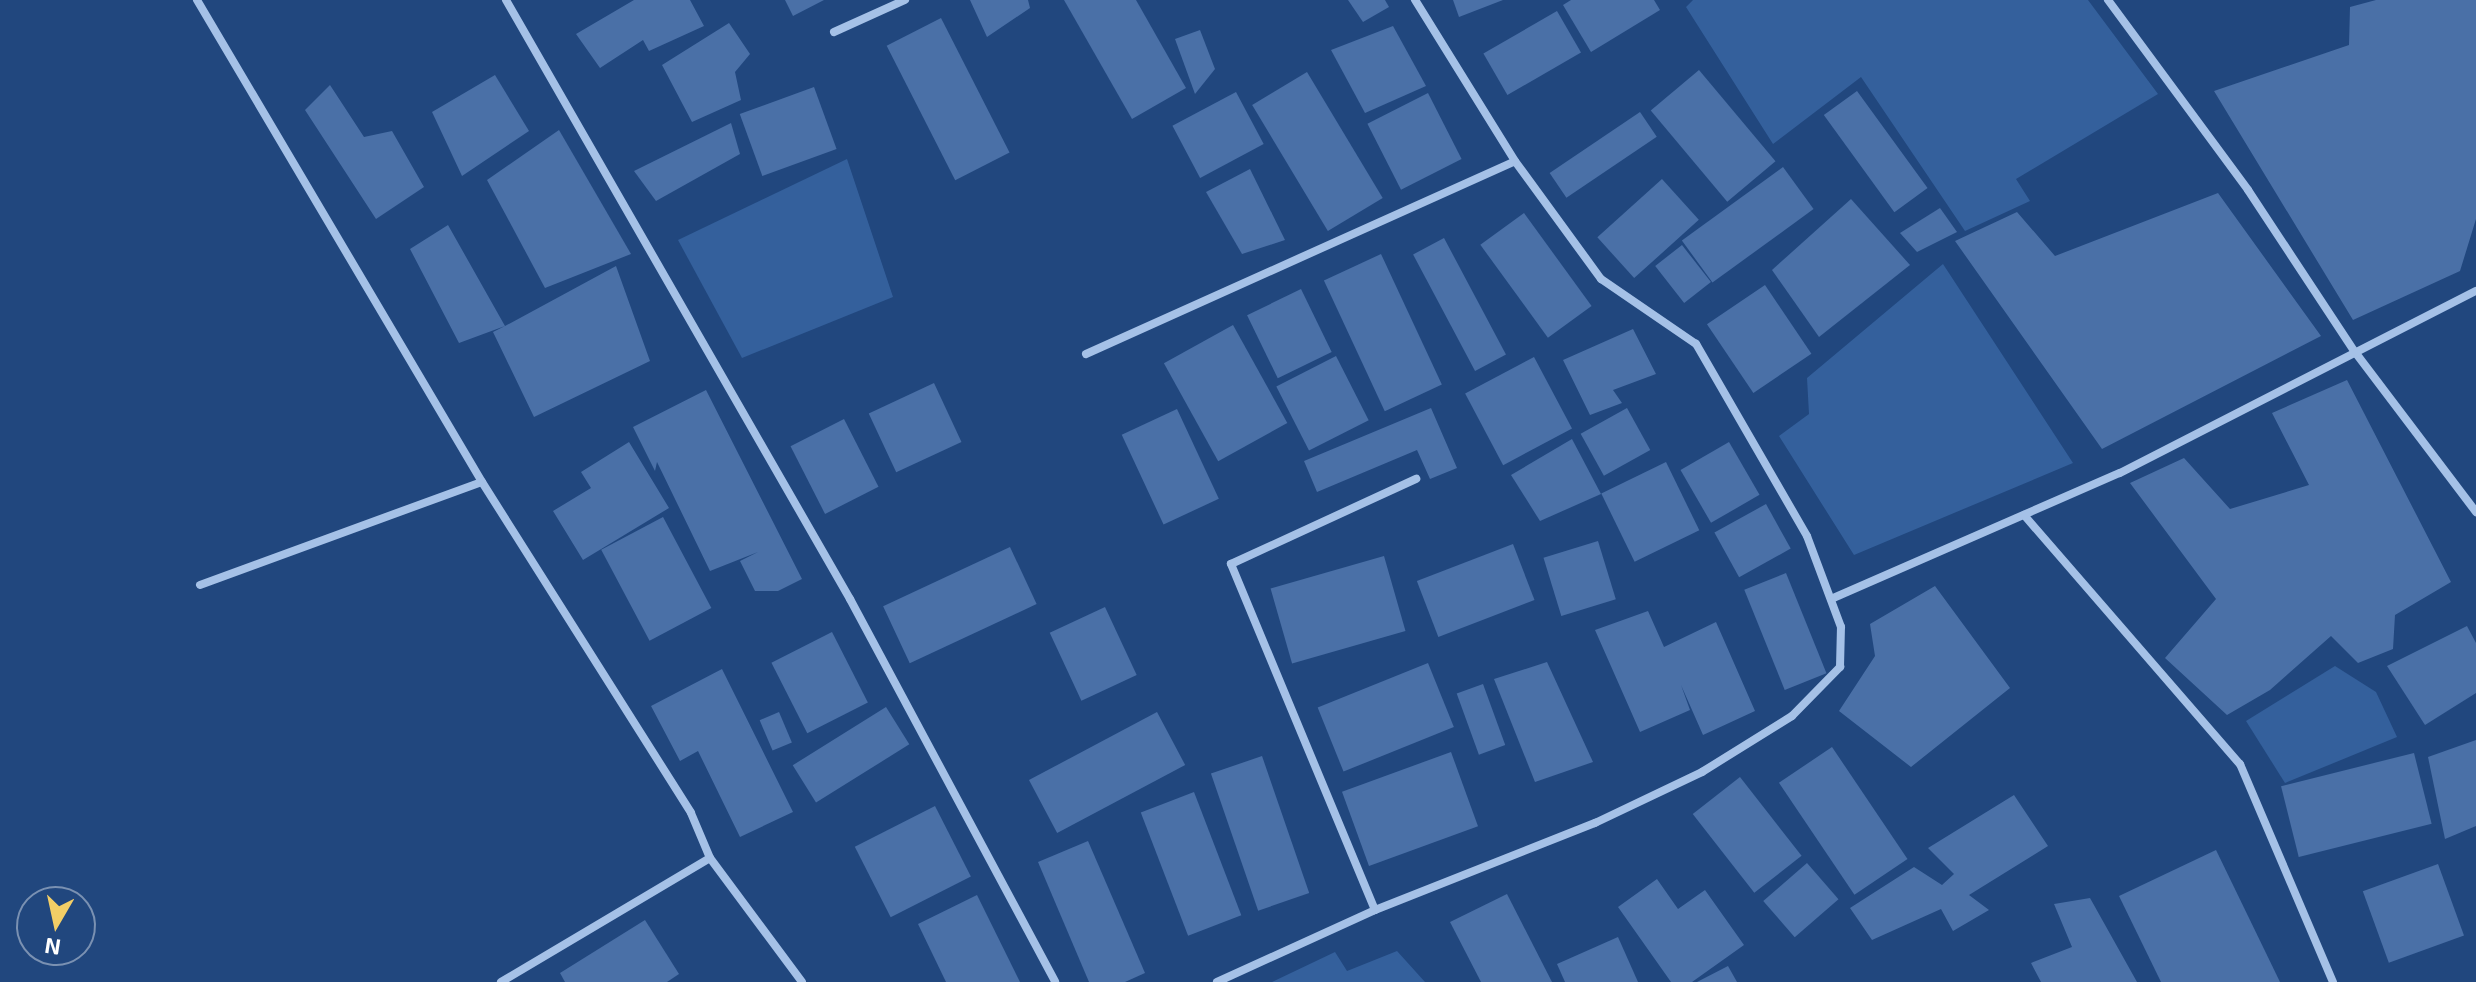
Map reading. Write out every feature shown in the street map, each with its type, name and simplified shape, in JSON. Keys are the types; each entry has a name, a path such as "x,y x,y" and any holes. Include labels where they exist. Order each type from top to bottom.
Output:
{"street":[{"path":"197,0 482,482 691,813 710,858 802,982"},
{"path":"506,0 850,599 1055,982"},
{"path":"834,32 905,0"},
{"path":"1217,982 1375,910 1595,823 1702,772 1792,716 1840,667 1841,627 1807,536 1696,344 1601,279 1515,161 1415,0"},
{"path":"2108,0 2248,190 2355,352 2476,512"},
{"path":"1086,354 1515,161"},
{"path":"1831,599 2120,473 2476,291"},
{"path":"1375,910 1231,564 1416,479"},
{"path":"200,585 482,482"},
{"path":"2024,515 2240,764 2333,982"},
{"path":"501,982 710,858"}],"shaded area":[{"path":"1693,0 2088,0 2158,94 2016,179 2030,201 1965,231 1861,77 1773,144 1686,7"},
{"path":"847,159 893,297 742,358 678,240"},
{"path":"1943,264 2073,463 1854,555 1779,436 1809,414 1807,378"},
{"path":"2335,666 2376,692 2397,737 2285,783 2246,721"},
{"path":"1397,951 1425,982 1272,982 1335,952 1347,971"}],"building":[{"path":"634,0 690,0 704,26 649,51 643,40 600,68 576,34"},
{"path":"785,0 824,0 793,16"},
{"path":"970,0 1028,0 1030,8 987,37"},
{"path":"1064,0 1136,0 1186,88 1132,119"},
{"path":"1348,0 1385,0 1389,7 1363,22"},
{"path":"1453,0 1503,0 1459,17"},
{"path":"1571,0 1654,0 1660,10 1591,52 1563,5"},
{"path":"2376,0 2476,0 2476,219 2460,271 2353,320 2214,91 2349,45 2350,7"},
{"path":"1557,11 1581,53 1507,95 1483,54"},
{"path":"941,18 1010,153 955,180 887,46"},
{"path":"729,23 750,54 735,72 741,100 692,122 662,65"},
{"path":"1393,26 1426,86 1365,113 1331,50"},
{"path":"1200,30 1215,69 1195,94 1175,39"},
{"path":"1699,70 1775,161 1727,202 1651,110"},
{"path":"1307,72 1383,198 1328,231 1252,105"},
{"path":"495,75 529,131 462,176 432,112"},
{"path":"330,85 364,137 392,131 424,187 376,219 305,110"},
{"path":"814,87 837,149 762,176 740,114"},
{"path":"1857,91 1928,188 1894,212 1824,115"},
{"path":"1236,92 1264,144 1200,178 1172,126"},
{"path":"1428,93 1462,159 1401,190 1367,124"},
{"path":"1640,112 1657,137 1566,198 1550,173"},
{"path":"731,123 740,154 656,201 634,171"},
{"path":"559,130 631,254 545,288 487,180"},
{"path":"1783,167 1814,209 1712,283 1682,240"},
{"path":"1250,169 1285,240 1242,254 1206,192"},
{"path":"1662,179 1699,220 1634,278 1597,237"},
{"path":"2218,193 2321,336 2102,449 1955,241 2017,212 2055,256"},
{"path":"1851,199 1910,265 1819,337 1772,270"},
{"path":"1940,208 1957,232 1917,252 1900,233"},
{"path":"1524,213 1592,306 1548,338 1480,245"},
{"path":"448,225 505,326 459,343 410,249"},
{"path":"1444,238 1506,355 1475,371 1413,254"},
{"path":"1682,245 1711,282 1684,303 1655,266"},
{"path":"1381,254 1442,385 1385,411 1324,281"},
{"path":"616,266 650,361 534,417 493,332"},
{"path":"1765,285 1811,354 1753,393 1707,324"},
{"path":"1301,289 1332,352 1278,378 1247,315"},
{"path":"1233,325 1287,423 1218,461 1164,363"},
{"path":"1633,329 1656,374 1613,390 1622,403 1590,415 1563,360"},
{"path":"1336,356 1369,420 1309,451 1276,386"},
{"path":"1534,357 1572,429 1503,465 1465,394"},
{"path":"2347,380 2451,582 2395,615 2393,649 2358,663 2331,636 2270,690 2227,715 2165,658 2216,599 2130,483 2184,458 2230,509 2309,485 2272,413"},
{"path":"934,383 961,442 896,472 869,413"},
{"path":"706,390 802,579 778,591 755,591 740,561 758,552 710,571 657,462 655,471 633,427"},
{"path":"1431,408 1457,468 1430,479 1417,450 1317,492 1304,461"},
{"path":"1627,408 1650,450 1604,476 1581,434"},
{"path":"1177,409 1219,499 1164,525 1122,435"},
{"path":"844,419 879,487 825,514 791,446"},
{"path":"1572,439 1601,494 1540,521 1511,475"},
{"path":"629,442 669,508 583,560 553,511 591,488 581,472"},
{"path":"1729,442 1760,495 1711,523 1681,470"},
{"path":"1666,462 1699,530 1635,562 1601,494"},
{"path":"1766,504 1791,549 1739,577 1714,533"},
{"path":"663,517 711,608 650,641 601,550"},
{"path":"1598,541 1616,599 1561,616 1543,558"},
{"path":"1513,544 1535,600 1438,637 1417,581"},
{"path":"1010,547 1037,604 910,663 883,606"},
{"path":"1384,556 1405,631 1292,664 1271,589"},
{"path":"1786,573 1826,673 1785,690 1744,590"},
{"path":"1935,586 2010,688 1911,767 1839,711 1875,656 1870,624"},
{"path":"1105,607 1137,675 1081,701 1050,633"},
{"path":"1648,611 1664,647 1716,622 1755,711 1703,735 1681,685 1690,710 1640,732 1595,630"},
{"path":"2467,626 2476,643 2476,693 2425,725 2387,666"},
{"path":"832,632 868,702 807,733 771,663"},
{"path":"1547,662 1593,762 1535,782 1494,679"},
{"path":"1428,663 1454,727 1344,772 1318,708"},
{"path":"722,669 793,812 740,837 698,751 680,761 651,706"},
{"path":"1483,684 1505,745 1479,755 1457,694"},
{"path":"886,707 909,744 816,803 793,765"},
{"path":"779,712 792,742 773,751 760,720"},
{"path":"1157,712 1185,765 1057,833 1029,780"},
{"path":"2476,740 2476,826 2445,839 2428,757"},
{"path":"1832,747 1907,859 1854,895 1779,783"},
{"path":"1451,752 1478,826 1369,866 1342,792"},
{"path":"2414,753 2432,824 2299,857 2281,786"},
{"path":"1262,756 1309,893 1258,911 1211,774"},
{"path":"1740,777 1802,856 1754,893 1693,814"},
{"path":"1194,792 1241,915 1188,936 1141,812"},
{"path":"2014,795 2048,846 1969,895 1989,910 1953,931 1941,909 1872,940 1850,908 1914,867 1942,885 1954,874 1928,848"},
{"path":"935,806 971,876 891,917 855,847"},
{"path":"1088,841 1145,973 1125,982 1089,982 1038,862"},
{"path":"2216,850 2280,982 2161,982 2119,896"},
{"path":"1807,863 1838,899 1795,937 1763,901"},
{"path":"2438,864 2464,935 2389,963 2363,891"},
{"path":"1657,879 1678,909 1705,890 1744,945 1692,982 1671,982 1618,907"},
{"path":"1507,894 1552,982 1481,982 1450,922"},
{"path":"977,895 1020,982 946,982 918,924"},
{"path":"2090,898 2137,982 2041,982 2031,963 2072,947 2054,904"},
{"path":"645,920 679,974 667,982 565,982 560,973"},
{"path":"1618,937 1638,982 1565,982 1557,964"},
{"path":"1728,966 1737,982 1697,982"}]}
